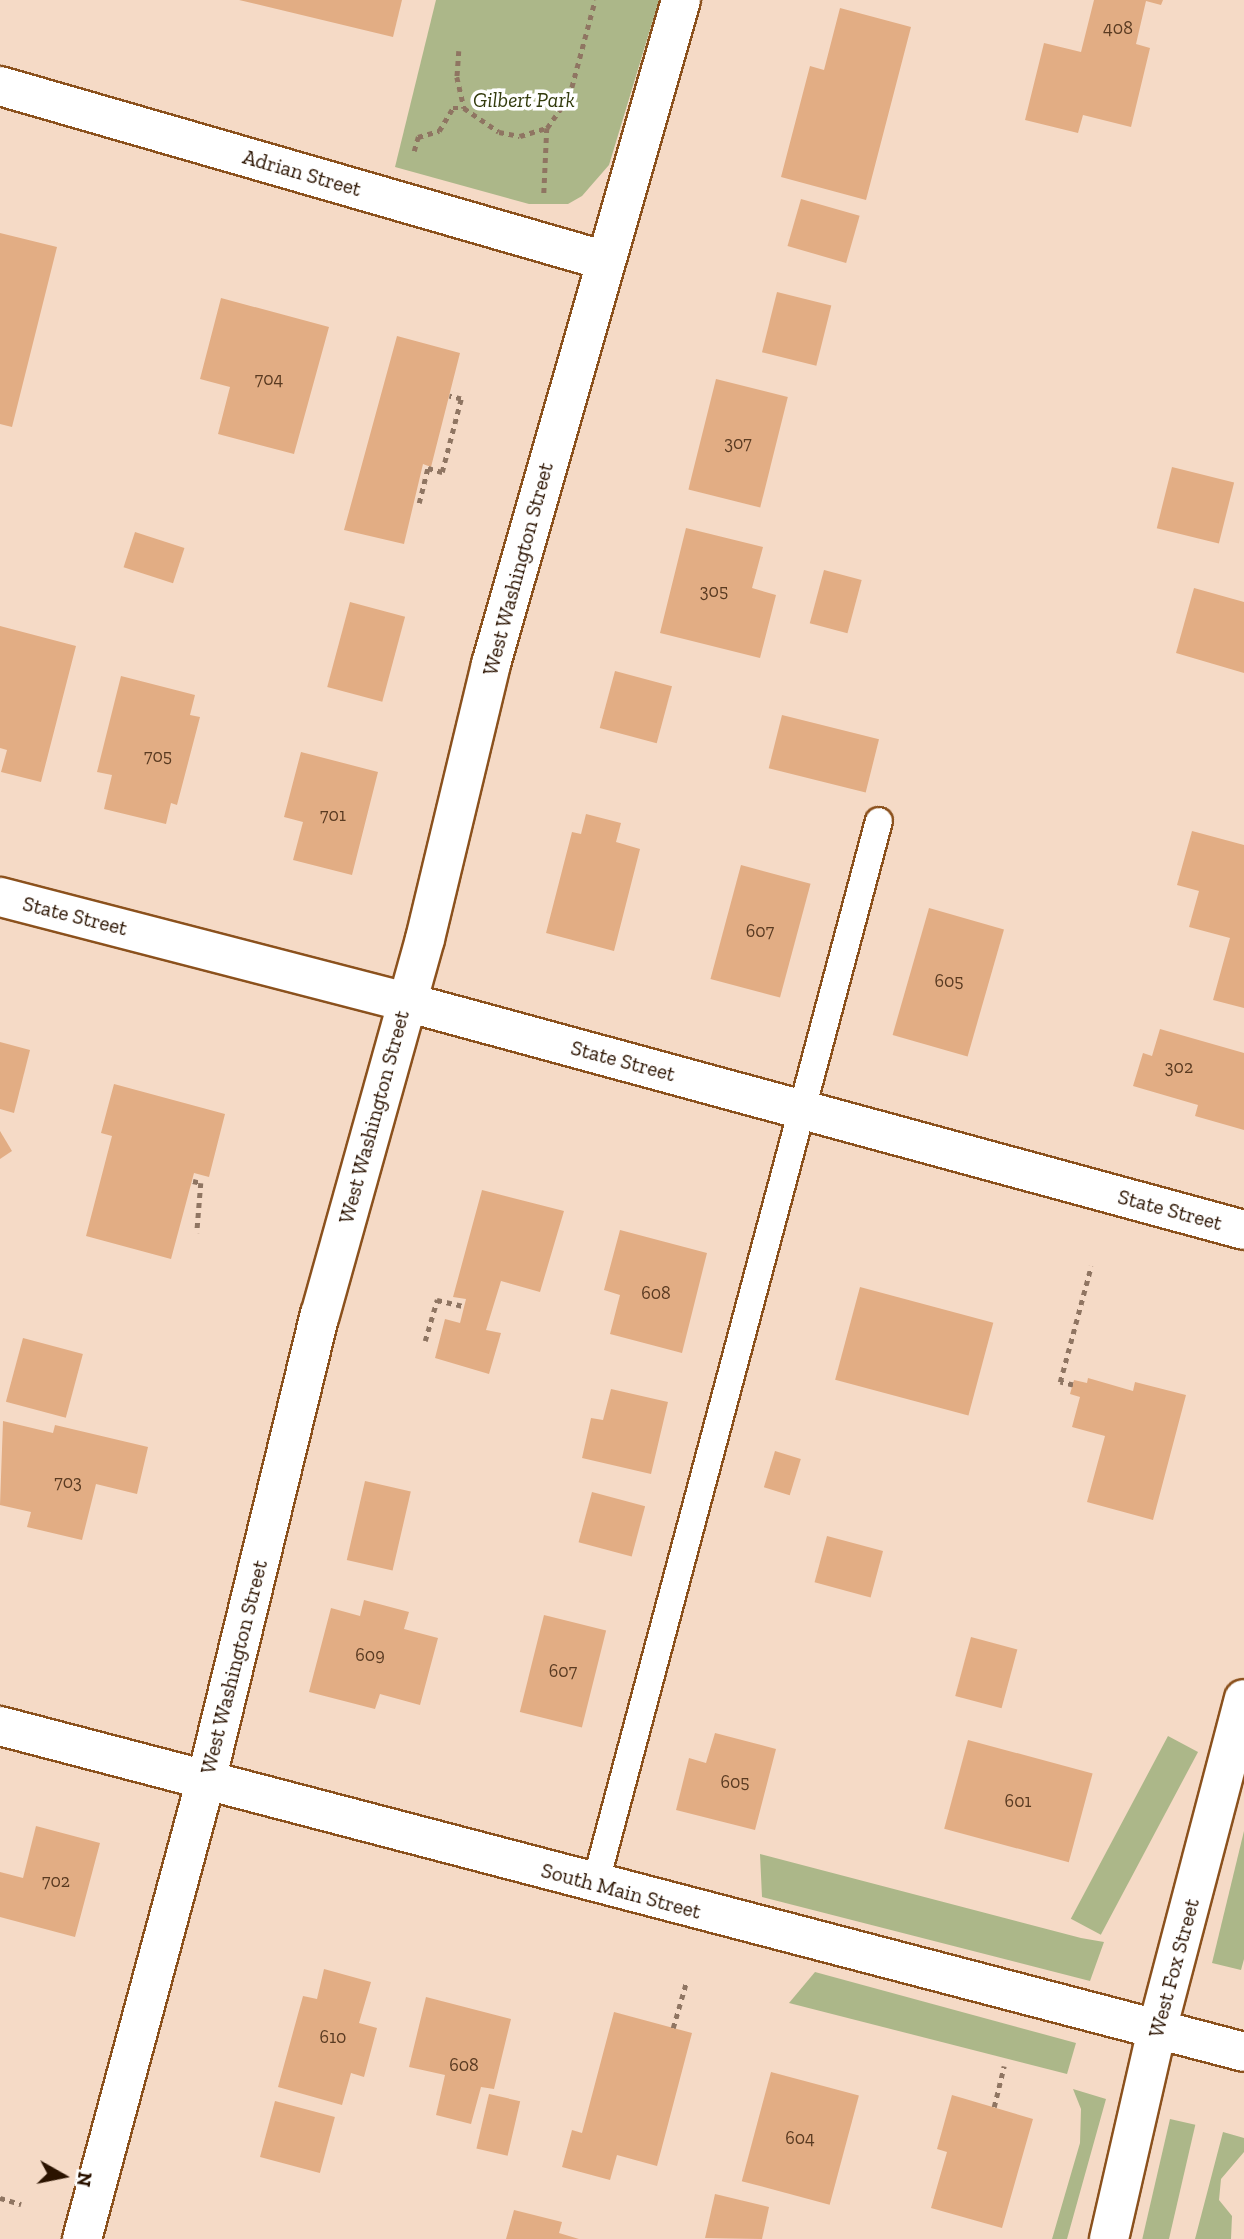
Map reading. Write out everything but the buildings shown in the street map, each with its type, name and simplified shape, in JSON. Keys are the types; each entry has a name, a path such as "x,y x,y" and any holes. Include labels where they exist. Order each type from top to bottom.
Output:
{"street":[{"name":"West Washington Street","path":"82,2239 207,1777 326,1289 406,1002 491,664 603,260 681,0"},
{"name":"Adrian Street","path":"0,86 603,260"},
{"name":"State Street","path":"0,897 406,1002 1244,1230"},
{"name":"West Fox Street","path":"1109,2239 1157,2031 1244,1699"},
{"name":"South Main Street","path":"0,1726 207,1777 596,1885 1244,2052"}],"lane":[{"path":"596,1885 879,821"}],"path":[{"path":"543,206 547,128 569,97 595,0"},
{"path":"459,51 457,77 464,108"},
{"path":"414,152 418,137 439,131 453,108 464,108 499,132 520,135 547,128"},
{"path":"419,503 428,468 442,472 461,399 449,396"},
{"path":"193,1181 201,1183 197,1233"},
{"path":"1073,1385 1060,1382 1091,1266"},
{"path":"425,1341 437,1300 464,1306"},
{"path":"673,2028 686,1983"},
{"path":"994,2107 1004,2066"},
{"path":"0,2198 21,2204"}],"green space":[{"name":"Gilbert Park","path":"436,0 659,0 609,165 582,196 568,204 529,204 395,167"},
{"path":"1168,1736 1198,1752 1101,1935 1071,1919"},
{"path":"1244,1831 1244,1959 1241,1970 1212,1963"},
{"path":"760,1854 1104,1942 1090,1981 762,1897"},
{"path":"815,1972 1076,2043 1067,2074 789,2003"},
{"path":"1073,2089 1106,2099 1067,2239 1052,2239 1080,2143 1081,2109"},
{"path":"1170,2119 1195,2125 1169,2239 1142,2239"},
{"path":"1223,2132 1244,2138 1244,2152 1221,2179 1219,2200 1232,2216 1231,2239 1195,2239"}]}
